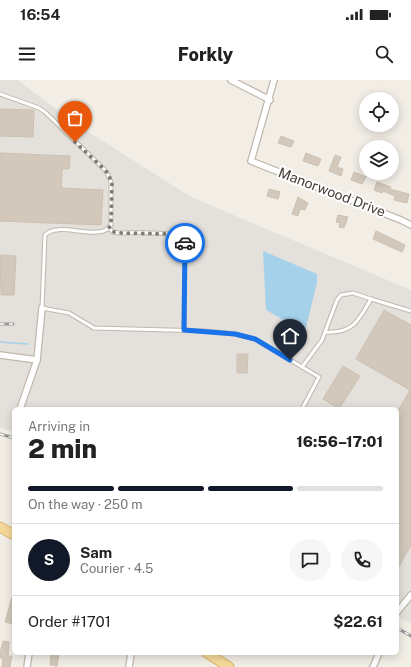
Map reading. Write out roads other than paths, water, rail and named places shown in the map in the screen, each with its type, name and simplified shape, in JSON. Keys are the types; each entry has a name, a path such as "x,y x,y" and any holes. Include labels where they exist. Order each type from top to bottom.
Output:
{"main road":[{"path":"0,526 12,534"},
{"path":"210,655 229,667"}],"street":[{"path":"231,80 270,100 274,80"},
{"name":"Manorwood Drive","path":"270,100 252,161 411,225"},
{"path":"21,407 37,360 42,308"},
{"path":"0,355 37,360"},
{"path":"399,607 411,595"},
{"path":"27,667 29,655"},
{"path":"129,667 131,655"},
{"path":"373,667 378,655"}],"lane":[{"path":"0,94 39,108 45,112 106,171 112,182 111,225 109,228 100,232 53,230 45,235 42,308 69,313 94,328 184,330 235,334 255,339 319,377 303,407"},
{"path":"109,228 114,232 120,233 173,234 183,237 185,241 184,330"},
{"path":"302,367 322,340 337,300 341,295 353,293 411,311"},
{"path":"325,332 333,332 353,326 371,299"}],"water":[{"path":"263,251 317,274 317,282 306,328 303,331 266,310"}],"waterway":[{"path":"0,342 28,344"}],"railway":[{"path":"0,324 13,324"},
{"path":"0,434 12,437"},
{"path":"399,629 411,636"}]}
